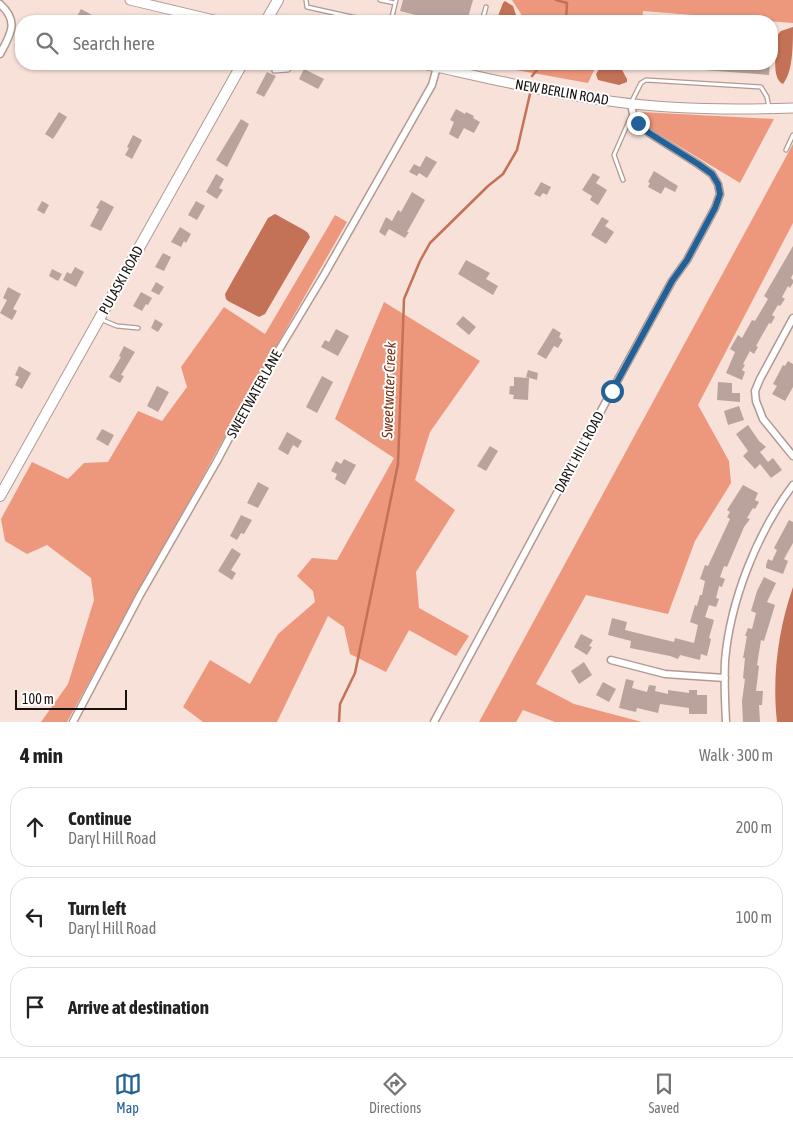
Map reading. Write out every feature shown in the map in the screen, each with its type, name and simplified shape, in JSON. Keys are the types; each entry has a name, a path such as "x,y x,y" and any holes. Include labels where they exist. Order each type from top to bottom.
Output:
{"main road":[{"path":"269,15 278,0"},
{"name":"PULASKI ROAD","path":"0,496 239,70"}],"street":[{"path":"130,0 193,15"},
{"path":"0,4 11,19 12,32 0,54"},
{"name":"SWEETWATER LANE","path":"72,722 140,595 217,461 253,393 324,275 432,85 436,70"},
{"name":"NEW BERLIN ROAD","path":"470,70 579,96 631,104 719,110 793,108"},
{"name":"DARYL HILL ROAD","path":"434,722 672,281 692,251 715,208 720,194 718,184 712,174 649,133 638,123 633,114 631,104"},
{"path":"793,318 760,378 755,391 756,401 763,419 793,456"},
{"path":"726,722 725,661 730,626 751,558 772,515 793,485"},
{"path":"611,660 665,674 725,678"}],"lane":[{"path":"306,0 307,7 343,15"},
{"path":"380,0 395,2 392,15"},
{"path":"484,15 486,7"},
{"path":"274,71 288,70"},
{"path":"631,104 641,83 646,80 761,87 767,96 769,109"},
{"path":"623,180 614,155 633,114"},
{"path":"786,150 793,135"},
{"path":"99,319 117,326 138,328"}],"shaded area":[{"path":"512,0 793,0 793,23 778,22 778,15 693,15 643,11 643,15 521,14"},
{"path":"505,1 513,6 516,15 498,15"},
{"path":"793,27 791,65 783,84 779,81 775,70 778,70 778,34"},
{"path":"516,70 594,70 588,83"},
{"path":"598,70 622,70 627,82 619,85 598,80 596,74"},
{"path":"641,112 774,119 740,183 649,128"},
{"path":"793,144 793,223 698,405 729,461 731,483 695,541 668,614 586,595 536,684 574,704 642,722 555,722 523,710 516,722 479,722"},
{"path":"275,214 304,230 310,237 265,314 259,317 228,301 225,294 268,218"},
{"path":"335,215 347,222 233,422 67,722 41,722 68,684 94,600 91,578 47,545 27,554 5,541 1,519 32,462 68,479 84,463 108,462 138,411 162,421 187,387 181,367 224,307 265,334"},
{"path":"384,302 480,361 430,432 415,480 455,510 416,572 419,608 469,636 456,656 409,630 386,672 350,654 344,627 328,616 277,722 203,722 183,707 210,660 250,684 278,634 315,602 313,591 297,576 312,558 337,560 394,458 335,419"},
{"path":"793,587 793,722 777,722 775,688 780,637"}],"building":[{"path":"403,0 473,0 469,15 416,15 400,11"},
{"path":"81,9 92,15 78,15"},
{"path":"304,70 306,70 324,79 318,89 299,79"},
{"path":"703,70 769,70 769,75"},
{"path":"267,72 276,76 264,97 256,93"},
{"path":"456,109 474,116 473,118 480,122 474,133 464,128 458,139 449,134 454,122 450,120"},
{"path":"59,112 67,117 53,139 45,134"},
{"path":"241,119 249,124 227,167 216,160"},
{"path":"133,135 142,140 132,159 125,155"},
{"path":"426,156 437,162 427,178 419,173 417,176 409,172 414,164 420,167"},
{"path":"654,171 678,186 675,192 665,187 661,194 648,187 650,183 648,182"},
{"path":"593,173 600,177 596,183 607,190 598,205 590,200 592,196 582,190"},
{"path":"216,174 224,179 219,188 223,190 217,199 206,192"},
{"path":"541,182 551,187 547,195 543,193 540,197 534,194"},
{"path":"412,192 425,200 405,238 389,229 385,236 379,232 386,217 392,221 398,210 401,212"},
{"path":"101,200 114,207 101,231 90,226 99,209 96,208"},
{"path":"42,201 49,205 44,214 37,210"},
{"path":"196,201 205,206 197,220 188,215"},
{"path":"602,217 609,221 605,226 614,232 606,244 591,235"},
{"path":"180,227 191,234 186,243 184,241 181,247 171,242"},
{"path":"793,246 793,274 791,278 793,283 790,288 788,286 782,297 785,299 780,306 778,305 772,315 775,317 771,324 769,323 756,346 758,347 754,354 750,351 743,364 745,365 742,370 745,372 742,380 726,373 735,352 730,349 738,335 742,338 752,320 755,321 768,299 764,296"},
{"path":"163,253 171,257 164,271 155,267"},
{"path":"466,260 490,273 486,279 498,286 493,295 458,274"},
{"path":"75,267 84,272 76,287 63,280 67,272 71,274"},
{"path":"52,269 62,274 58,281 49,276"},
{"path":"156,282 164,287 159,295 151,291"},
{"path":"8,287 21,294 13,309 17,311 12,320 0,313 7,300 3,298"},
{"path":"141,292 152,298 142,311 133,306"},
{"path":"463,316 476,327 469,335 456,324"},
{"path":"155,319 163,324 158,332 151,328"},
{"path":"553,328 561,333 559,337 563,340 558,348 554,346 546,359 537,354"},
{"path":"336,329 349,336 338,356 321,347 325,340 329,342"},
{"path":"124,346 135,352 121,375 124,376 120,383 109,377 121,357 119,356"},
{"path":"788,361 793,364 793,387 785,401 772,394 777,386 773,384 783,365 785,366"},
{"path":"19,366 31,373 22,389 15,385 19,377 15,375"},
{"path":"528,370 538,373 537,380 526,377"},
{"path":"322,376 333,382 317,413 306,407"},
{"path":"514,377 529,378 528,400 513,399 514,395 509,394 510,386 514,386"},
{"path":"718,382 732,383 732,393 740,393 740,402 717,400"},
{"path":"157,386 169,392 158,412 147,406"},
{"path":"739,406 744,420 728,425 724,411"},
{"path":"748,425 759,441 766,447 760,452 768,462 773,458 782,470 771,478 760,464 755,469 743,456 748,451 736,434"},
{"path":"102,429 114,435 108,446 96,439"},
{"path":"287,432 302,441 298,448 293,445 288,455 278,449"},
{"path":"490,446 498,451 486,471 477,466"},
{"path":"344,459 356,465 345,485 335,479 337,474 331,471 336,461 341,464"},
{"path":"258,482 269,488 258,508 247,503"},
{"path":"743,485 758,493 755,500 759,502 747,518 750,519 744,527 727,567 724,566 720,577 725,579 722,587 719,586 716,598 719,599 716,607 709,605 705,617 714,620 707,656 701,654 700,660 680,655 678,659 630,648 631,641 608,635 612,618 627,622 625,630 674,642 675,638 694,643 698,625 690,622 695,605 697,606 700,595 702,595 705,581 700,579 705,565 708,566 730,519 727,517 730,512 727,510"},
{"path":"241,515 252,520 244,534 241,533 237,540 230,536"},
{"path":"789,520 793,522 793,543 784,559 788,561 783,574 766,568 766,565 768,559 772,561 777,550 774,548"},
{"path":"232,548 241,554 231,570 236,573 232,580 218,571"},
{"path":"764,577 776,583 767,602 775,605 764,641 761,640 757,665 759,666 756,691 763,691 762,705 759,705 760,722 743,722 742,701 745,658 743,658 747,636 745,636 748,628 752,629 756,613 751,611 757,591"},
{"path":"581,634 593,640 589,646 592,647 587,655 574,647"},
{"path":"584,662 592,675 579,684 571,671"},
{"path":"626,679 634,681 632,688 647,692 649,685 656,686 655,691 668,694 668,690 689,693 689,690 697,690 697,695 707,695 707,714 689,714 689,708 660,704 658,713 637,708 636,712 619,708"},
{"path":"603,682 616,689 609,702 596,695"}],"waterway":[{"name":"Sweetwater Creek","path":"556,0 567,3 566,15"},
{"name":"Sweetwater Creek","path":"532,76 537,70"},
{"name":"Sweetwater Creek","path":"339,722 340,704 355,673 398,464 404,299 430,243 488,186 503,174 517,150 530,94"}],"route":[{"path":"612,391 672,281 687,260 715,208 720,194 718,184 712,174 649,133 638,123"}]}
